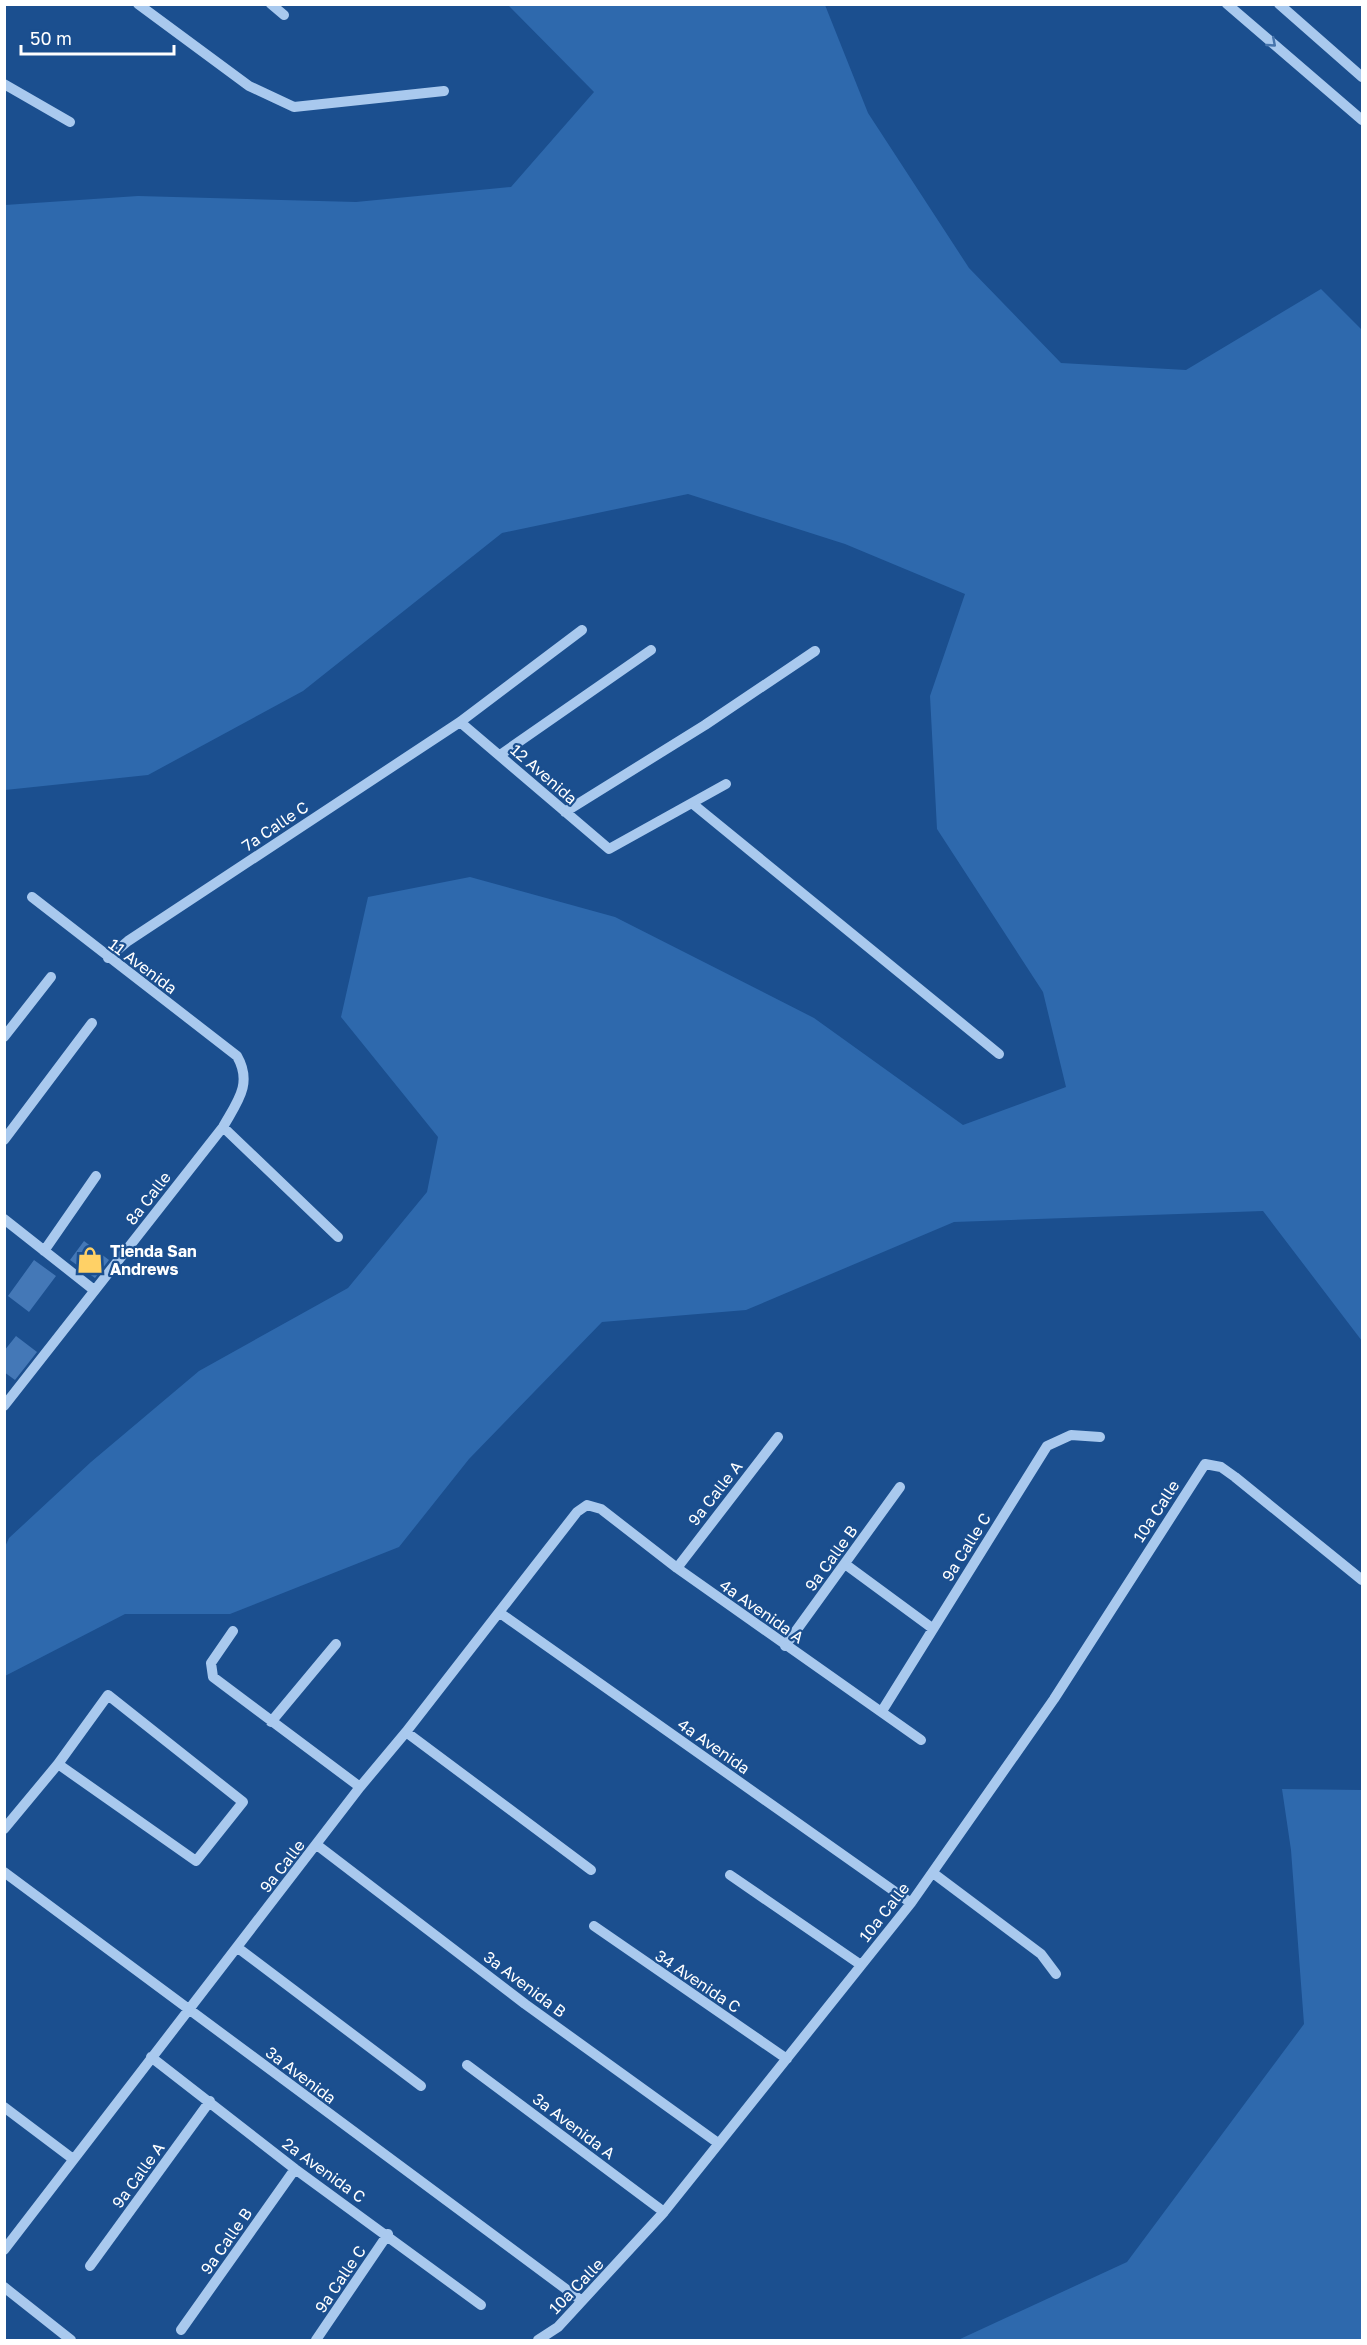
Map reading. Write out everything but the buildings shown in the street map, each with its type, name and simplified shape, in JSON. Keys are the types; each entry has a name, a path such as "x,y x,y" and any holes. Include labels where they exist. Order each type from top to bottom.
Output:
{"street":[{"path":"138,4 249,86 294,107 444,91"},
{"path":"271,4 284,15"},
{"path":"1227,4 1362,120"},
{"path":"1279,4 1360,71"},
{"path":"4,84 70,122"},
{"name":"7a Calle C","path":"108,958 128,941 460,722 582,630"},
{"path":"500,755 651,650"},
{"path":"565,812 705,725 815,651"},
{"name":"12 Avenida","path":"460,722 609,849 693,804"},
{"path":"726,784 693,804 999,1053"},
{"name":"11 Avenida","path":"32,897 237,1056"},
{"path":"4,1037 51,977"},
{"path":"4,1140 92,1023"},
{"name":"8a Calle","path":"4,1406 223,1127 243,1092 245,1070 237,1056"},
{"path":"223,1127 338,1237"},
{"path":"44,1251 96,1176"},
{"path":"4,1219 94,1290"},
{"path":"4,1385 15,1394"},
{"name":"9a Calle C","path":"882,1711 1047,1446 1071,1436 1100,1437"},
{"name":"9a Calle A","path":"677,1568 778,1437"},
{"name":"10a Calle","path":"538,2340 558,2326 664,2212 911,1903 1054,1698 1204,1464 1221,1467 1235,1477 1362,1580"},
{"name":"9a Calle B","path":"785,1646 900,1487"},
{"name":"4a Avenida A","path":"587,1505 601,1509 677,1568 785,1646 921,1740"},
{"name":"9a Calle","path":"4,2250 360,1787 406,1732 577,1512 587,1505"},
{"path":"845,1564 933,1628"},
{"name":"4a Avenida","path":"500,1612 911,1903"},
{"path":"233,1631 211,1663 213,1677 360,1787"},
{"path":"271,1722 336,1644"},
{"path":"4,1829 58,1764 108,1695 243,1802 196,1861 58,1764"},
{"path":"406,1732 591,1870"},
{"name":"3a Avenida B","path":"317,1845 525,2004 718,2143"},
{"name":"3a Avenida","path":"4,1872 582,2301"},
{"path":"933,1873 1041,1954 1056,1974"},
{"path":"730,1875 861,1965"},
{"name":"34 Avenida C","path":"594,1926 787,2059"},
{"path":"237,1948 421,2086"},
{"name":"2a Avenida C","path":"151,2057 295,2169 388,2234 481,2305"},
{"name":"3a Avenida A","path":"467,2065 664,2212"},
{"name":"9a Calle A","path":"90,2266 210,2101"},
{"path":"4,2107 73,2159"},
{"name":"9a Calle B","path":"181,2330 295,2169"},
{"name":"9a Calle C","path":"316,2340 388,2234"},
{"path":"4,2287 71,2340"}],"shaded area":[{"path":"508,5 825,5 868,113 969,268 1061,363 1186,370 1321,289 1362,330 1362,1341 1263,1211 954,1222 746,1310 602,1322 469,1459 399,1547 230,1614 125,1614 5,1676 4,1549 9,1538 91,1462 199,1371 348,1288 427,1192 438,1137 341,1017 368,897 470,877 615,917 814,1018 963,1125 1066,1087 1043,992 937,829 930,696 965,594 845,544 688,494 502,533 303,691 148,775 5,790 5,205 138,196 356,202 511,187 594,92"},
{"path":"1282,1789 1362,1790 1362,2340 958,2340 1127,2262 1304,2024 1291,1850"}],"place":[{"name":"Tienda San Andrews","path":"90,1260"}]}
